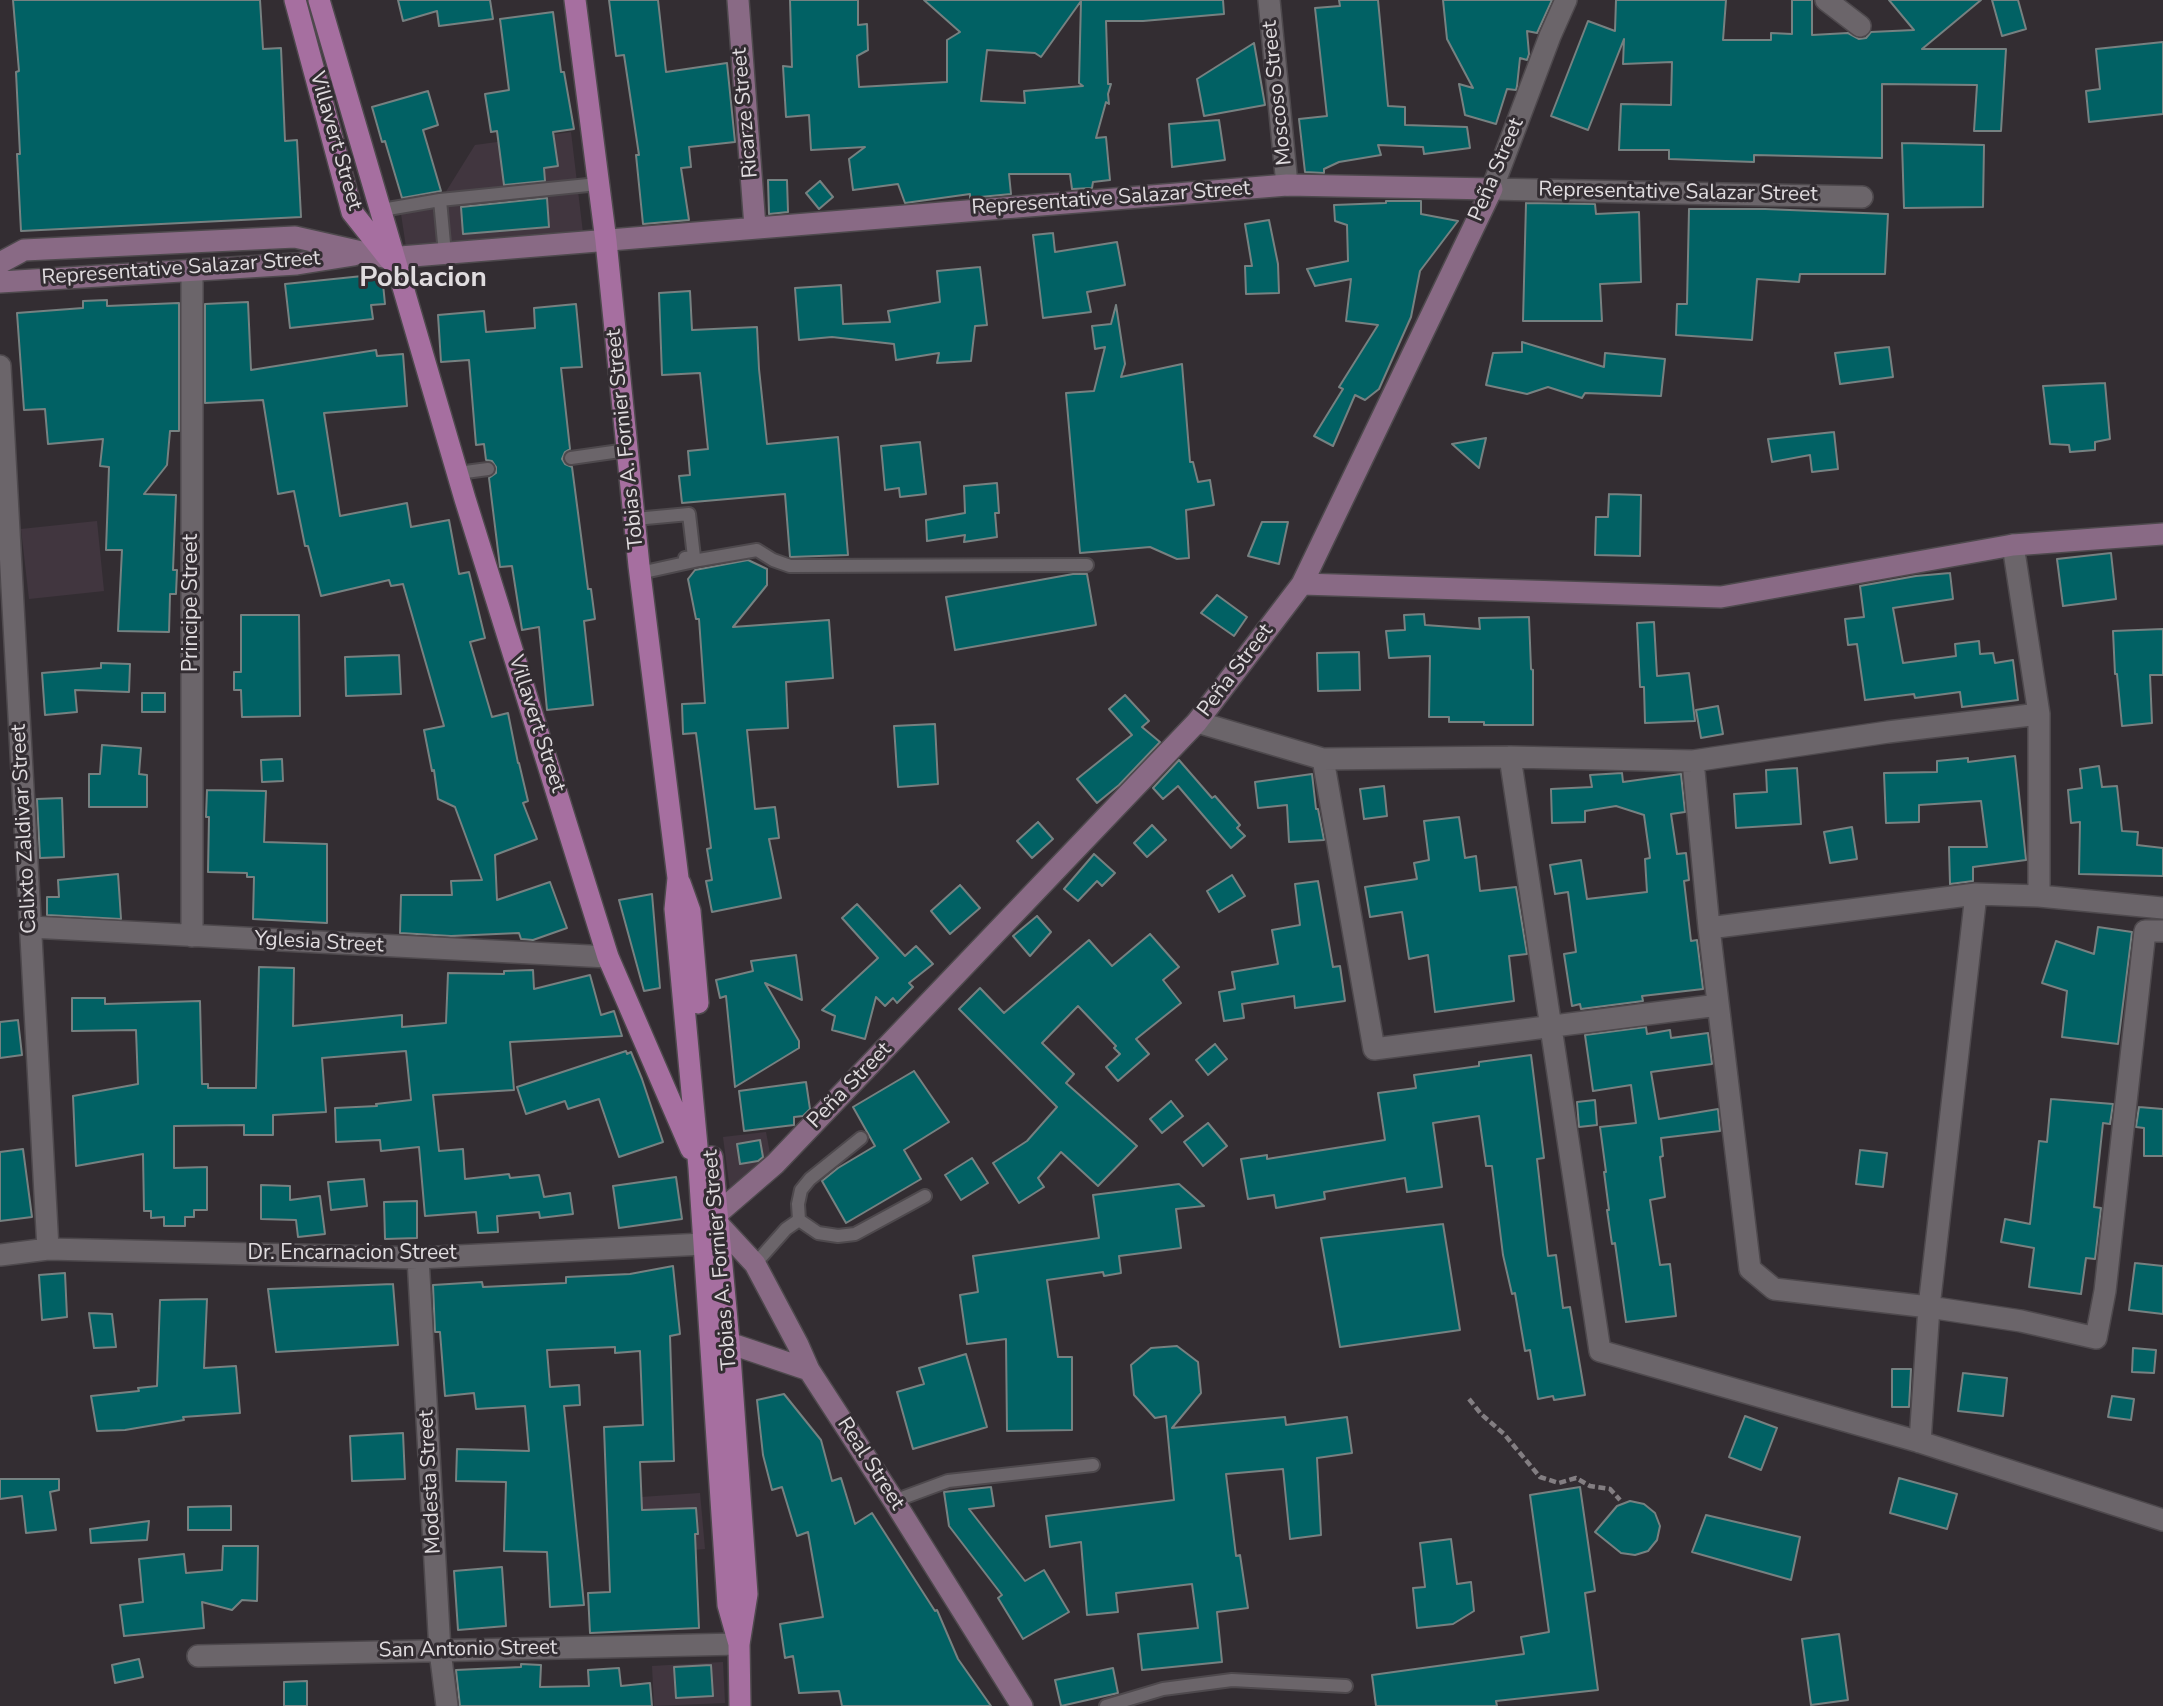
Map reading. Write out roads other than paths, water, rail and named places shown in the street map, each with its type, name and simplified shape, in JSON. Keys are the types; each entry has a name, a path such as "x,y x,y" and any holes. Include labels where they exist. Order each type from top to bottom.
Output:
{"main road":[{"name":"Villavert Street","path":"295,0 352,212 394,262"},
{"name":"Villavert Street","path":"318,0 382,210 394,262 608,957 699,1168"},
{"name":"Tobias A. Fornier Street","path":"575,0 606,241 640,569 678,878 675,909 704,1244 719,1339"},
{"name":"Tobias A. Fornier Street","path":"678,878 690,911 718,1219 719,1339 728,1605 739,1644 740,1706"}],"street":[{"name":"Ricarze Street","path":"738,0 755,227"},
{"name":"Moscoso Street","path":"1269,0 1287,185"},
{"name":"Peña Street","path":"718,1219 775,1164 1197,722 1302,584 1492,189 1566,0"},
{"path":"1826,0 1860,26"},
{"name":"Representative Salazar Street","path":"0,263 24,250 295,237 394,262 445,254 755,227 1287,185 1862,197"},
{"name":"Representative Salazar Street","path":"0,282 297,264 363,254"},
{"name":"Principe Street","path":"192,269 192,936"},
{"name":"Calixto Zaldivar Street","path":"0,366 48,1249"},
{"path":"1302,584 1721,597 2013,545 2163,534"},
{"path":"2013,545 2039,715 2039,896"},
{"path":"1197,722 1323,760 1510,757 1693,761 1888,732 2039,715"},
{"path":"1510,757 1600,1351 1920,1442 2163,1520"},
{"path":"1323,760 1374,1049 1718,1005"},
{"path":"1693,761 1709,928 1750,1269 1774,1289 2021,1321 2096,1338 2105,1292 2145,931 2163,931"},
{"path":"1709,928 1976,894 2039,896 2163,908"},
{"path":"1920,1442 1928,1307 1976,894"},
{"name":"Yglesia Street","path":"31,927 608,957"},
{"name":"Real Street","path":"718,1219 755,1264 798,1345 808,1370 894,1501 1022,1706"},
{"name":"Dr. Encarnacion Street","path":"0,1255 48,1249 418,1258 704,1244"},
{"name":"Modesta Street","path":"418,1258 440,1651 446,1706"},
{"path":"719,1339 808,1370"},
{"name":"San Antonio Street","path":"198,1656 739,1644"}],"lane":[{"path":"382,210 440,200 598,184"},
{"path":"440,200 445,254"},
{"path":"571,458 628,450"},
{"path":"458,473 488,469"},
{"path":"635,519 689,514 694,557 640,569"},
{"path":"640,569 757,550 790,566 1087,565"},
{"path":"799,1220 801,1190 810,1179 861,1138"},
{"path":"799,1220 818,1233 838,1236 855,1234 925,1196"},
{"path":"755,1264 786,1229 799,1220"},
{"path":"894,1501 948,1481 1093,1465"},
{"path":"1107,1706 1163,1689 1232,1680 1346,1686"}],"district":[{"name":"Poblacion","path":"423,279"}]}
